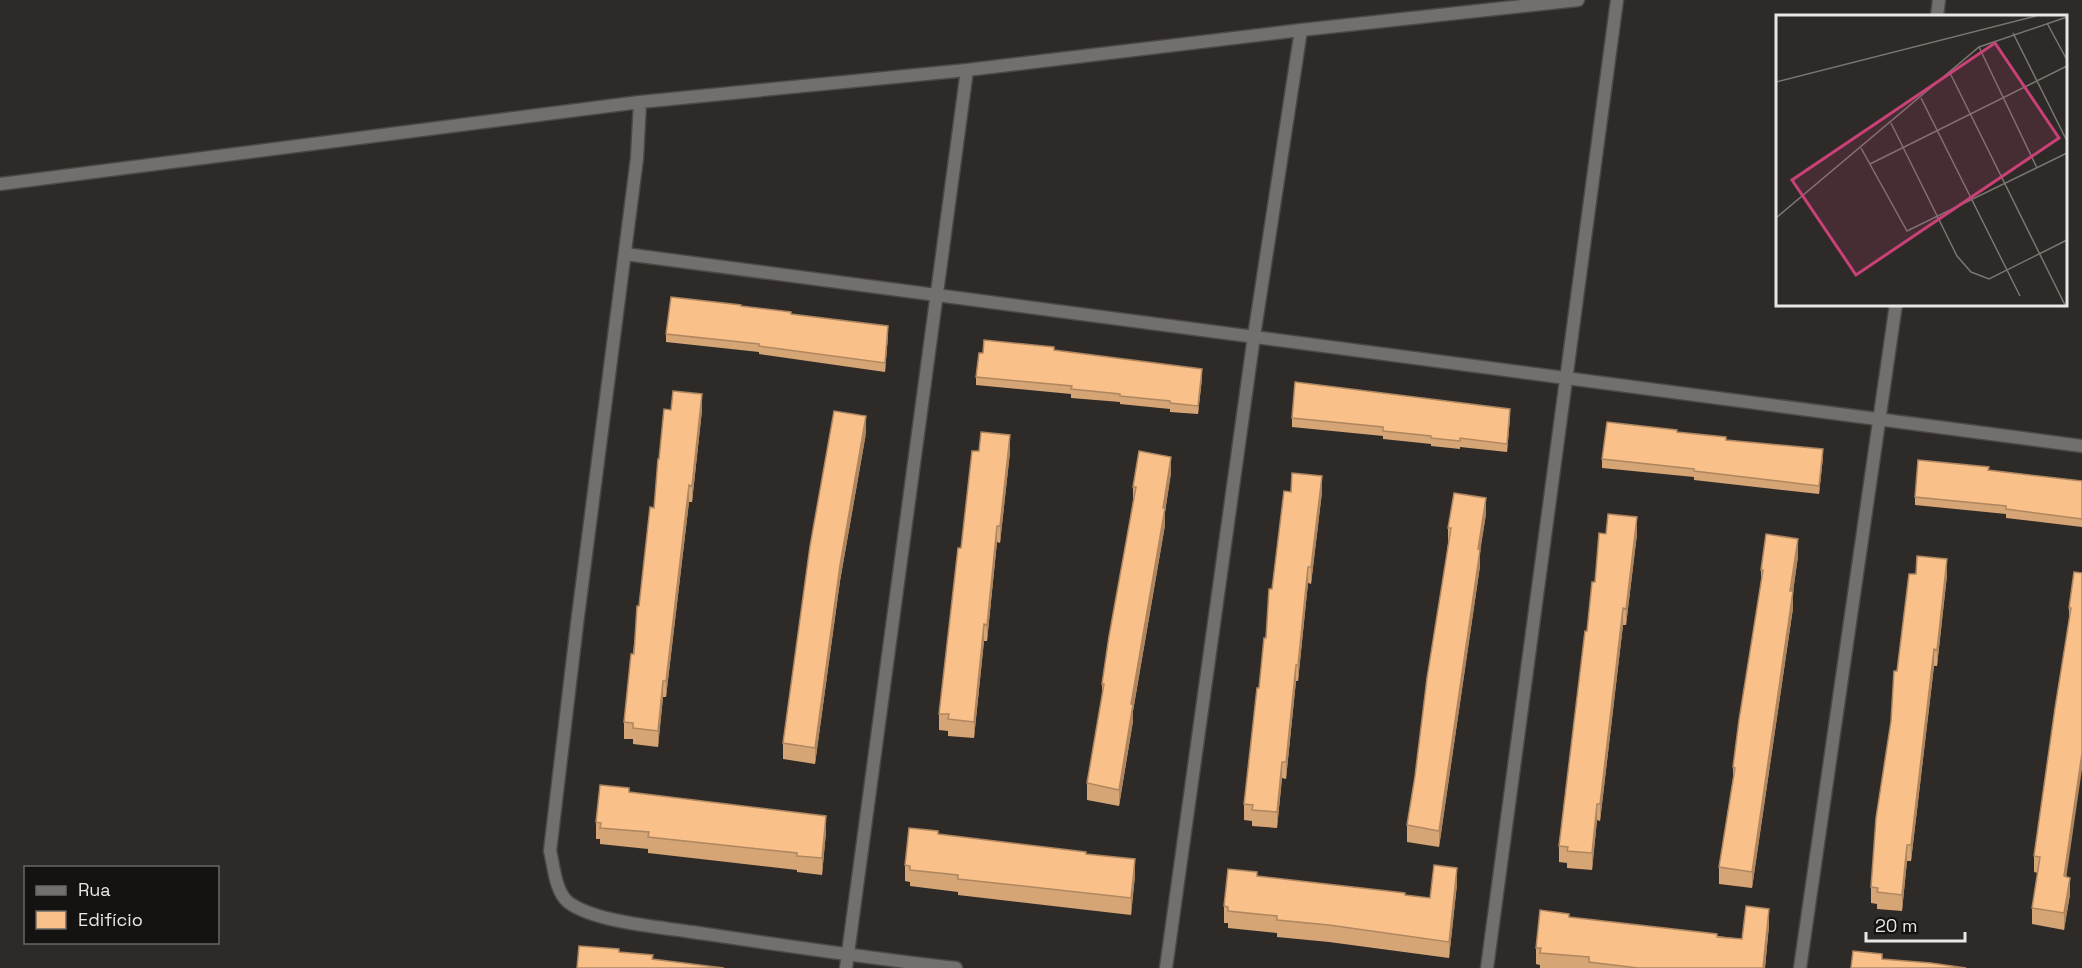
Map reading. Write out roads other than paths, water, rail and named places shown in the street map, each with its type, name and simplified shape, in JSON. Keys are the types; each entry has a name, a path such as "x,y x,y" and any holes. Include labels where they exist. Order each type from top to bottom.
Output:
{"street":[{"path":"0,184 640,102 967,70 1578,0"},
{"path":"1487,968 1617,0"},
{"path":"1937,15 1939,0"},
{"path":"1166,968 1254,336 1301,30"},
{"path":"847,962 967,70"},
{"path":"640,102 637,158 550,851 557,883 567,901 593,914 847,962 956,968"},
{"path":"625,254 2082,446"},
{"path":"1800,968 1896,306"}]}
